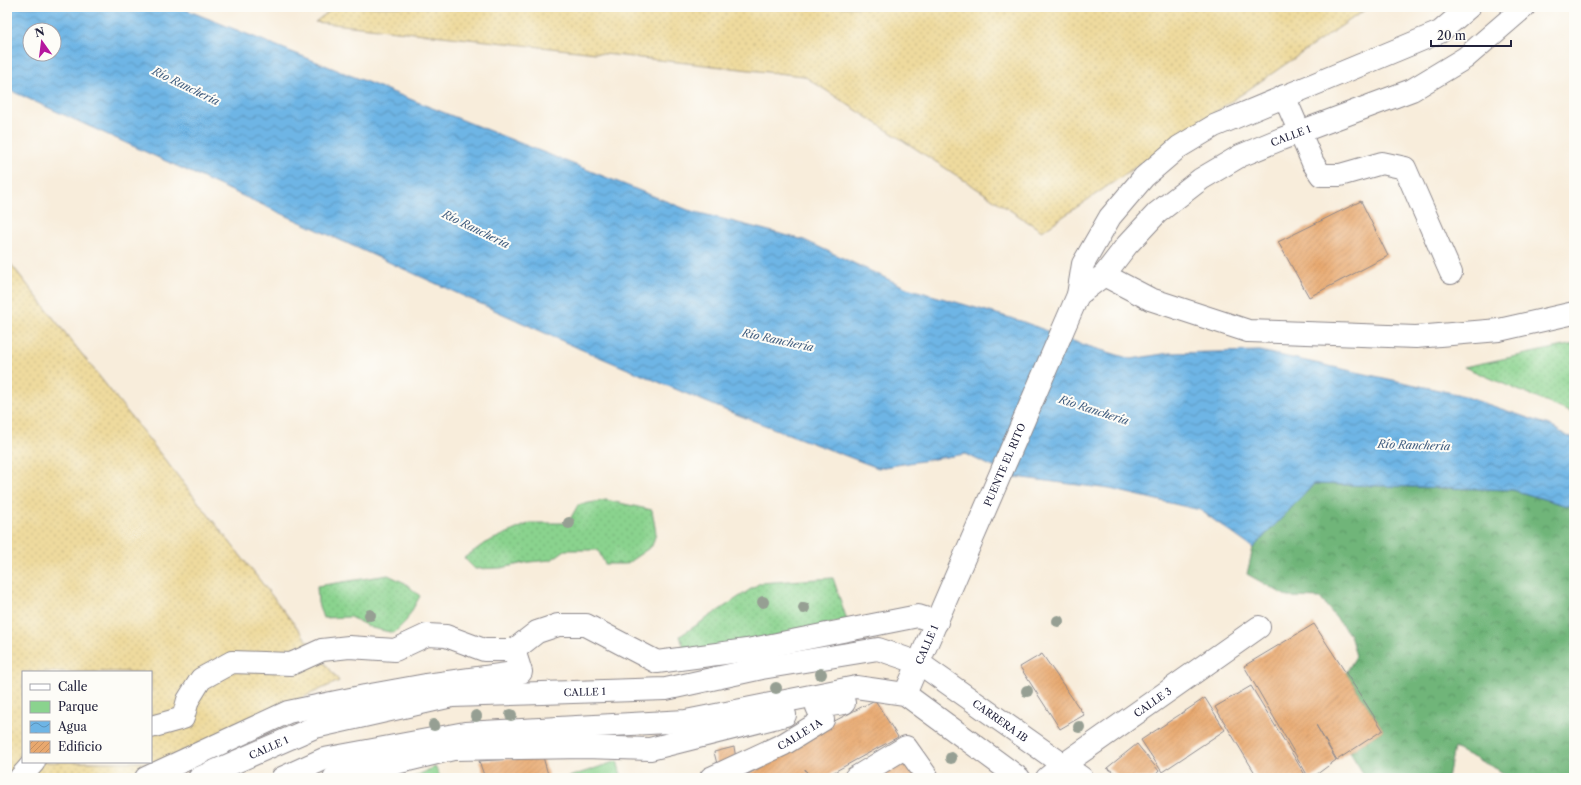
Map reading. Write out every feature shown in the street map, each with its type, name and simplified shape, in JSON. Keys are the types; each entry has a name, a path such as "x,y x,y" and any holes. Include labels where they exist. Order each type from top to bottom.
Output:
{"street":[{"name":"CALLE 1","path":"1067,321 1078,295 1083,264 1110,217 1144,177 1180,147 1214,126 1284,96 1312,87 1440,32 1469,7"},
{"name":"CALLE 1","path":"1078,295 1104,275 1127,245 1157,213 1201,179 1240,156 1412,90 1465,58 1524,7"},
{"path":"1284,96 1313,163 1321,175 1340,175 1382,163 1405,168 1451,273"},
{"path":"1104,275 1150,299 1248,331 1416,337 1499,330 1574,313"},
{"name":"PUENTE EL RITO","path":"939,615 1067,321"},
{"name":"CALLE 1","path":"199,778 315,727 452,696 666,689 762,668 878,649 919,663 939,615"},
{"path":"152,727 183,718 188,700 201,679 232,662 291,664 322,650 349,647 395,650 427,635 446,636 484,650 514,650 537,632 558,625 586,625 657,662 747,650 918,616 939,615"},
{"name":"CALLE 3","path":"1055,772 1259,627"},
{"path":"146,778 288,712 426,685 521,672 514,650"},
{"path":"905,694 919,663"},
{"name":"CARRERA 1B","path":"919,663 1055,772 1082,778"},
{"path":"282,778 324,759 465,732 686,721 856,687 905,694 1019,778"},
{"name":"CALLE 1A","path":"711,778 784,744 823,720 817,707 860,700 856,687"},
{"path":"334,778 453,749 585,747 650,749 817,707"},
{"path":"855,778 906,747 928,778"},
{"path":"20,778 33,763"}],"green space":[{"path":"1574,344 1574,414 1464,367"},
{"path":"1314,484 1513,490 1574,508 1574,778 1510,778 1497,769 1454,748 1448,778 1366,778 1350,752 1383,730 1346,673 1356,656 1350,635 1320,598 1288,597 1247,574 1253,548"},
{"path":"606,500 652,510 656,533 652,546 626,564 605,564 598,550 565,550 551,560 529,562 501,568 475,569 464,558 485,543 530,523 568,523 578,505"},
{"path":"388,575 405,583 420,596 406,621 394,633 372,628 350,617 323,618 318,603 317,586"},
{"path":"833,578 847,620 686,655 680,636 760,583"},
{"path":"617,761 622,778 566,778"},
{"path":"435,767 441,778 412,778"}],"sand":[{"path":"335,7 1369,7 1042,231 804,76 315,22"},
{"path":"7,259 339,681 124,778 7,778"}],"water":[{"name":"Río Ranchería","path":"7,7 179,7 688,210 804,240 907,288 1021,321 1081,344 1131,359 1169,353 1260,351 1457,394 1549,425 1574,440 1574,508 1513,490 1314,484 1253,548 1200,510 1110,489 1015,477 965,454 878,468 725,410 578,348 7,89"}],"building":[{"path":"1361,201 1388,256 1309,297 1278,242"},
{"path":"1314,624 1383,730 1337,760 1316,725 1336,760 1312,778 1309,778 1244,666"},
{"path":"1042,654 1084,715 1060,729 1020,667"},
{"path":"1251,686 1307,778 1258,778 1215,707"},
{"path":"1205,698 1225,730 1162,772 1141,740"},
{"path":"875,700 898,737 823,778 810,778 805,769 809,778 741,778 793,749 819,729"},
{"path":"1137,744 1159,771 1153,778 1123,778 1107,768"},
{"path":"734,747 737,764 718,768 714,752"},
{"path":"543,757 549,778 485,778 479,761"},
{"path":"905,758 917,778 870,778"}]}
